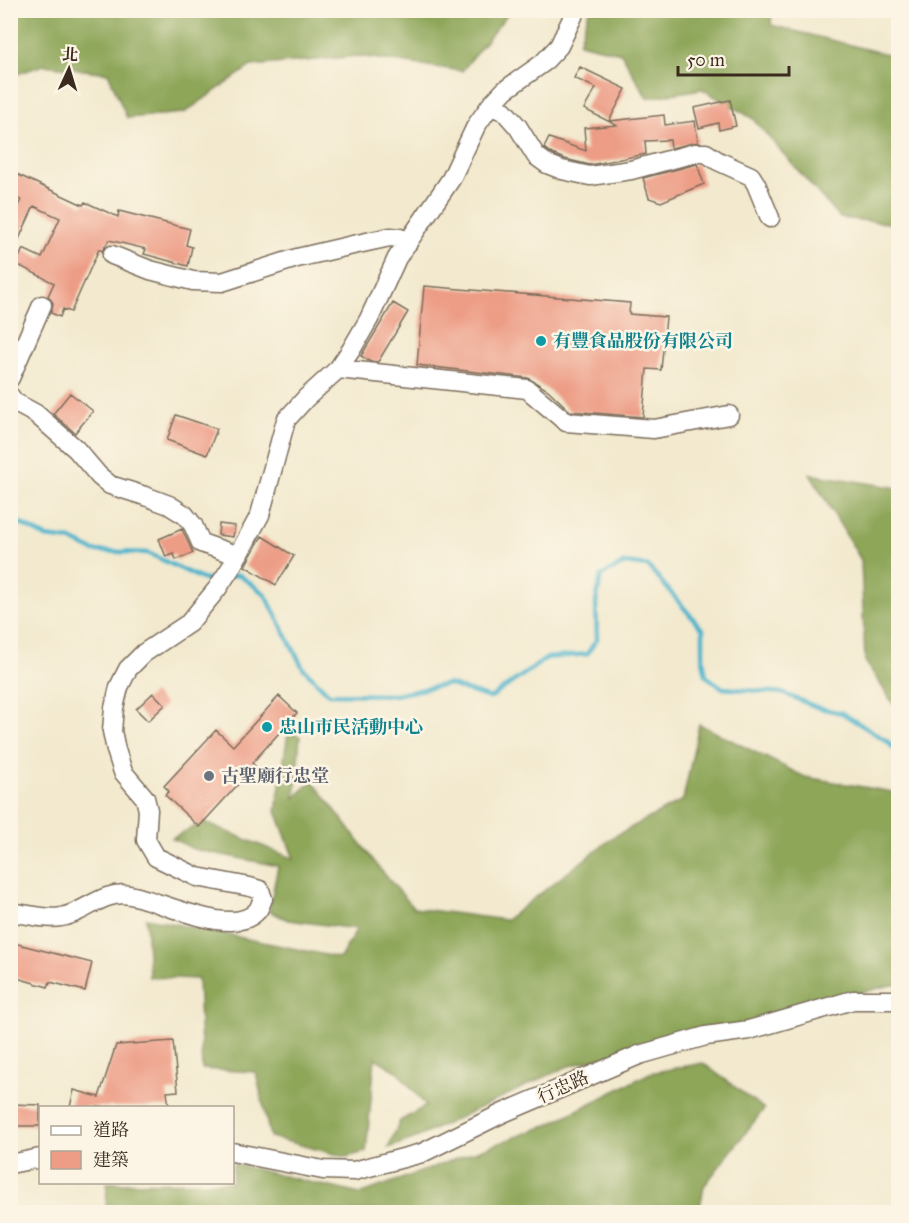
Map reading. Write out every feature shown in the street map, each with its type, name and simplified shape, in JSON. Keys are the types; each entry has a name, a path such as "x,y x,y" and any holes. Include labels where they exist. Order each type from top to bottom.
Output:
{"street":[{"path":"10,912 59,917 71,914 111,894 128,894 197,915 230,921 246,918 258,911 263,899 260,891 197,877 156,856 146,840 148,810 145,798 123,772 112,731 119,687 128,669 144,653 189,623 217,589 236,560 260,515 286,420 338,369 369,319 397,258 441,195 476,126 490,106 505,90 543,63 559,46 576,10"},
{"path":"490,106 504,111 518,127 537,156 547,164 562,170 590,176 631,170 695,153 706,153 751,176 770,218"},
{"path":"112,255 172,276 193,281 222,282 297,258 390,237 400,238 408,243"},
{"path":"10,378 42,305"},
{"path":"338,369 527,389 566,422 654,429 729,415"},
{"path":"10,396 14,402 36,414 76,448 99,476 110,485 169,505 185,515 193,525 201,543 230,553 236,560"},
{"name":"行忠路","path":"234,1152 323,1170 354,1172 423,1153 503,1113 639,1055 706,1036 749,1030 853,1000 898,1000"},
{"path":"10,1164 39,1158"}],"green space":[{"path":"772,10 771,25 898,57 898,224 840,218 752,118 702,89 647,98 621,53 579,43 589,11"},
{"path":"10,11 510,11 462,71 358,56 251,66 184,113 127,118 108,73 44,65 11,76"},
{"path":"810,474 898,488 898,706 894,705 865,661 861,560"},
{"path":"699,724 805,777 898,793 898,985 855,994 765,1029 670,1039 566,1067 416,1138 388,1148 400,1121 426,1106 397,1071 375,1058 366,1152 346,1157 270,1137 256,1072 202,1069 198,979 149,977 146,918 340,958 357,929 288,920 269,911 278,866 193,849 172,838 204,822 294,859 276,811 288,733 300,736 295,798 312,780 380,869 414,908 506,920 615,836 683,800"},
{"path":"703,1063 764,1109 704,1186 699,1212 106,1212 107,1184 234,1184 234,1164 360,1194 548,1125 650,1073"}],"building":[{"path":"580,67 626,89 609,121 664,115 665,125 695,121 698,142 671,148 670,140 645,141 646,154 590,165 552,154 544,148 549,138 586,151 584,128 616,125 584,109 596,88 574,78"},
{"path":"730,100 736,126 719,130 718,123 699,128 694,108"},
{"path":"697,164 704,184 661,202 649,198 643,178"},
{"path":"10,171 83,205 85,202 118,217 119,211 190,229 186,245 192,247 188,266 144,254 146,249 109,240 102,251 99,249 71,312 63,309 60,317 51,313 53,303 48,296 54,283 16,264 23,249 42,258 60,218 34,206 10,259 10,222 21,200 10,195"},
{"name":"有豐食品股份有限公司","path":"424,286 630,303 629,314 666,317 661,370 647,369 643,417 570,411 548,390 528,378 417,365"},
{"path":"393,303 408,312 378,362 369,361 361,356"},
{"path":"70,393 93,411 75,433 53,414"},
{"path":"176,415 217,429 207,455 167,440"},
{"path":"219,524 235,526 233,537 218,535"},
{"path":"182,529 193,553 176,560 174,554 166,557 159,539"},
{"path":"262,536 294,556 276,585 245,566"},
{"path":"153,693 165,705 148,721 136,709"},
{"name":"古聖廟行忠堂","path":"279,696 297,713 252,763 255,766 199,827 165,795 169,791 164,786 216,730 233,746"},
{"path":"10,942 92,963 85,991 50,982 48,987 10,976"},
{"path":"173,1041 178,1091 167,1092 169,1106 70,1106 74,1090 99,1097 116,1045"},
{"path":"10,1104 40,1105 39,1126 10,1126"}],"waterway":[{"path":"10,518 46,537 71,540 94,551 148,553 204,580 219,578"},
{"path":"230,576 239,575 265,594 303,668 329,694 395,695 448,684 490,698 547,658 587,654 597,639 596,602 601,576 625,563 648,566 703,630 703,659 706,676 723,688 782,693 819,708 842,713 887,741 898,753"}],"place":[{"name":"有豐食品股份有限公司","path":"541,341"},
{"name":"忠山市民活動中心","path":"267,727"},
{"name":"古聖廟行忠堂","path":"209,776"}]}
